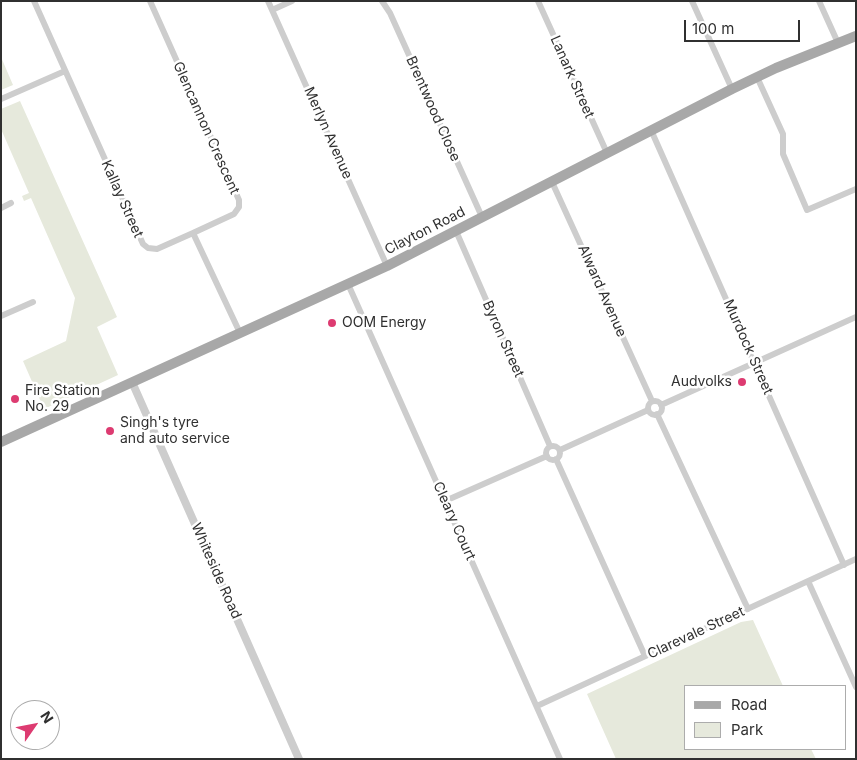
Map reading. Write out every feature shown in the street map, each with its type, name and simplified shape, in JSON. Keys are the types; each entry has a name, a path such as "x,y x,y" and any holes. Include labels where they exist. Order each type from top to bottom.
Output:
{"main road":[{"name":"Clayton Road","path":"1,442 387,266 732,89 856,36"}],"street":[{"name":"Kallay Street","path":"34,1 143,244 148,248 157,248 193,232"},
{"name":"Glencannon Crescent","path":"150,1 238,200 238,207 234,214 193,232"},
{"name":"Merlyn Avenue","path":"268,1 387,266"},
{"path":"272,10 292,1"},
{"name":"Brentwood Close","path":"382,1 390,14 482,217"},
{"name":"Lanark Street","path":"538,1 607,153"},
{"path":"692,1 732,89"},
{"path":"819,1 838,43"},
{"path":"1,99 65,71"},
{"path":"758,77 783,134 783,154 807,210 856,189"},
{"name":"Murdock Street","path":"651,130 844,565"},
{"name":"Alward Avenue","path":"552,182 652,401"},
{"path":"1,208 11,204"},
{"name":"Byron Street","path":"456,231 550,446"},
{"path":"193,232 240,333"},
{"name":"Cleary Court","path":"348,284 560,759"},
{"path":"1,316 33,302"},
{"path":"661,405 856,317"},
{"name":"Whiteside Road","path":"132,382 299,759"},
{"path":"648,410 648,406 652,401 657,401 661,405 661,411 658,414"},
{"path":"648,410 652,414 658,414"},
{"path":"560,450 648,410"},
{"path":"658,414 748,609"},
{"path":"547,456 550,446 556,446 560,450"},
{"path":"556,459 560,454 560,450"},
{"path":"445,501 547,456"},
{"path":"547,456 550,459 556,459"},
{"path":"556,459 645,656"},
{"name":"Clarevale Street","path":"537,706 856,559"},
{"path":"808,581 856,687"}],"green space":[{"path":"1,57 13,85 1,90"},
{"path":"20,101 117,317 97,327 118,375 44,409 23,361 66,341 75,298 31,198 24,201 22,196 29,193 1,129 1,109"},
{"path":"753,620 783,685 684,685 684,750 812,750 816,759 616,759 587,694 741,622"}],"place":[{"name":"OOM Energy","path":"332,323"},
{"name":"Audvolks","path":"742,382"},
{"name":"Fire Station No. 29","path":"15,399"},
{"name":"Singh's tyre and auto service","path":"110,431"}]}
